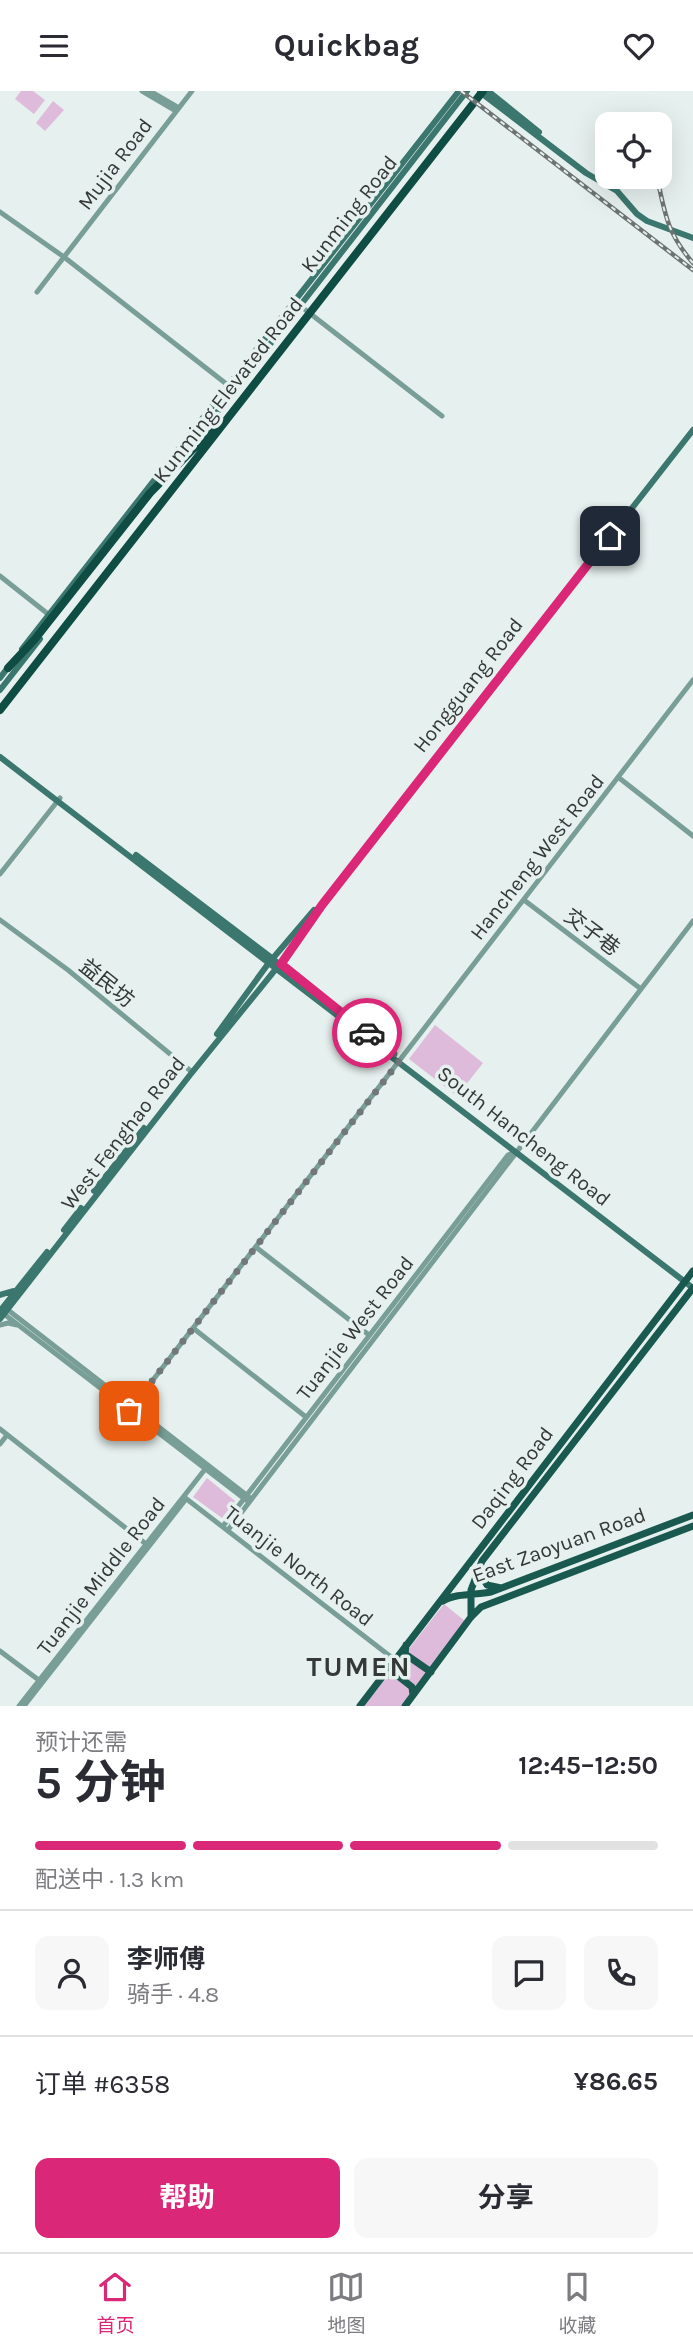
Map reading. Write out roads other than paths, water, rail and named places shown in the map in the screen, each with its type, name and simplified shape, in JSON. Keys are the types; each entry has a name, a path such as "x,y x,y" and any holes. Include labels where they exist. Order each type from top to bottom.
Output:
{"highway":[{"name":"Kunming Elevated Road","path":"0,702 211,431 482,91"},
{"name":"Kunming Elevated Road","path":"0,710 482,91"},
{"path":"8,668 150,493 211,431"},
{"path":"0,717 132,548 163,501"}],"main road":[{"name":"Kunming Road","path":"0,690 459,91"},
{"name":"Kunming Road","path":"52,613 229,385 467,91"},
{"path":"482,91 589,170 617,186 641,213 693,236"},
{"name":"Hongguang Road","path":"274,964 693,427"},
{"path":"0,678 8,668"},
{"name":"South Hancheng Road","path":"0,754 274,964 402,1058 516,1151 690,1278 693,1288"},
{"name":"West Fenghao Road","path":"2,1310 274,964"},
{"name":"West Fenghao Road","path":"2,1310 191,1071"},
{"name":"Daqing Road","path":"471,1617 473,1582 488,1546 690,1278"},
{"path":"0,1295 12,1291 22,1283"},
{"name":"Daqing Road","path":"359,1706 693,1288"},
{"name":"East Zaoyuan Road","path":"437,1606 449,1597 471,1596 502,1588 693,1515"},
{"name":"East Zaoyuan Road","path":"471,1617 481,1607 492,1602 693,1526"},
{"path":"480,1564 481,1575 487,1585 502,1588"},
{"path":"405,1706 471,1617"},
{"path":"407,1645 405,1654 431,1672"},
{"path":"384,1673 398,1676 412,1687 413,1695"}],"street":[{"path":"142,91 177,110"},
{"path":"150,91 177,110"},
{"name":"Mujia Road","path":"37,292 192,91"},
{"path":"0,212 64,257 229,385"},
{"path":"297,303 442,417"},
{"path":"0,576 52,613"},
{"name":"Hancheng West Road","path":"130,1410 693,681"},
{"path":"618,777 693,836"},
{"path":"0,874 58,799"},
{"name":"交子巷","path":"524,900 641,989"},
{"name":"益民坊","path":"0,920 68,971 191,1071"},
{"name":"Tuanjie West Road","path":"226,1528 513,1159 516,1151 693,921"},
{"name":"Tuanjie West Road","path":"248,1499 369,1335 508,1155 516,1151"},
{"path":"257,1248 369,1335"},
{"path":"2,1310 21,1328 248,1499"},
{"path":"2,1310 130,1410"},
{"path":"0,1325 12,1323 21,1328"},
{"path":"192,1328 306,1417"},
{"path":"0,1429 147,1545"},
{"path":"0,1444 7,1435"},
{"name":"Tuanjie Middle Road","path":"22,1706 208,1468"},
{"name":"Tuanjie North Road","path":"185,1497 395,1660"},
{"path":"0,1650 41,1682"}],"railway":[{"path":"461,91 693,270"},
{"path":"660,189 672,232 693,263"}],"district":[{"name":"TUMEN","path":"359,1666"}]}
